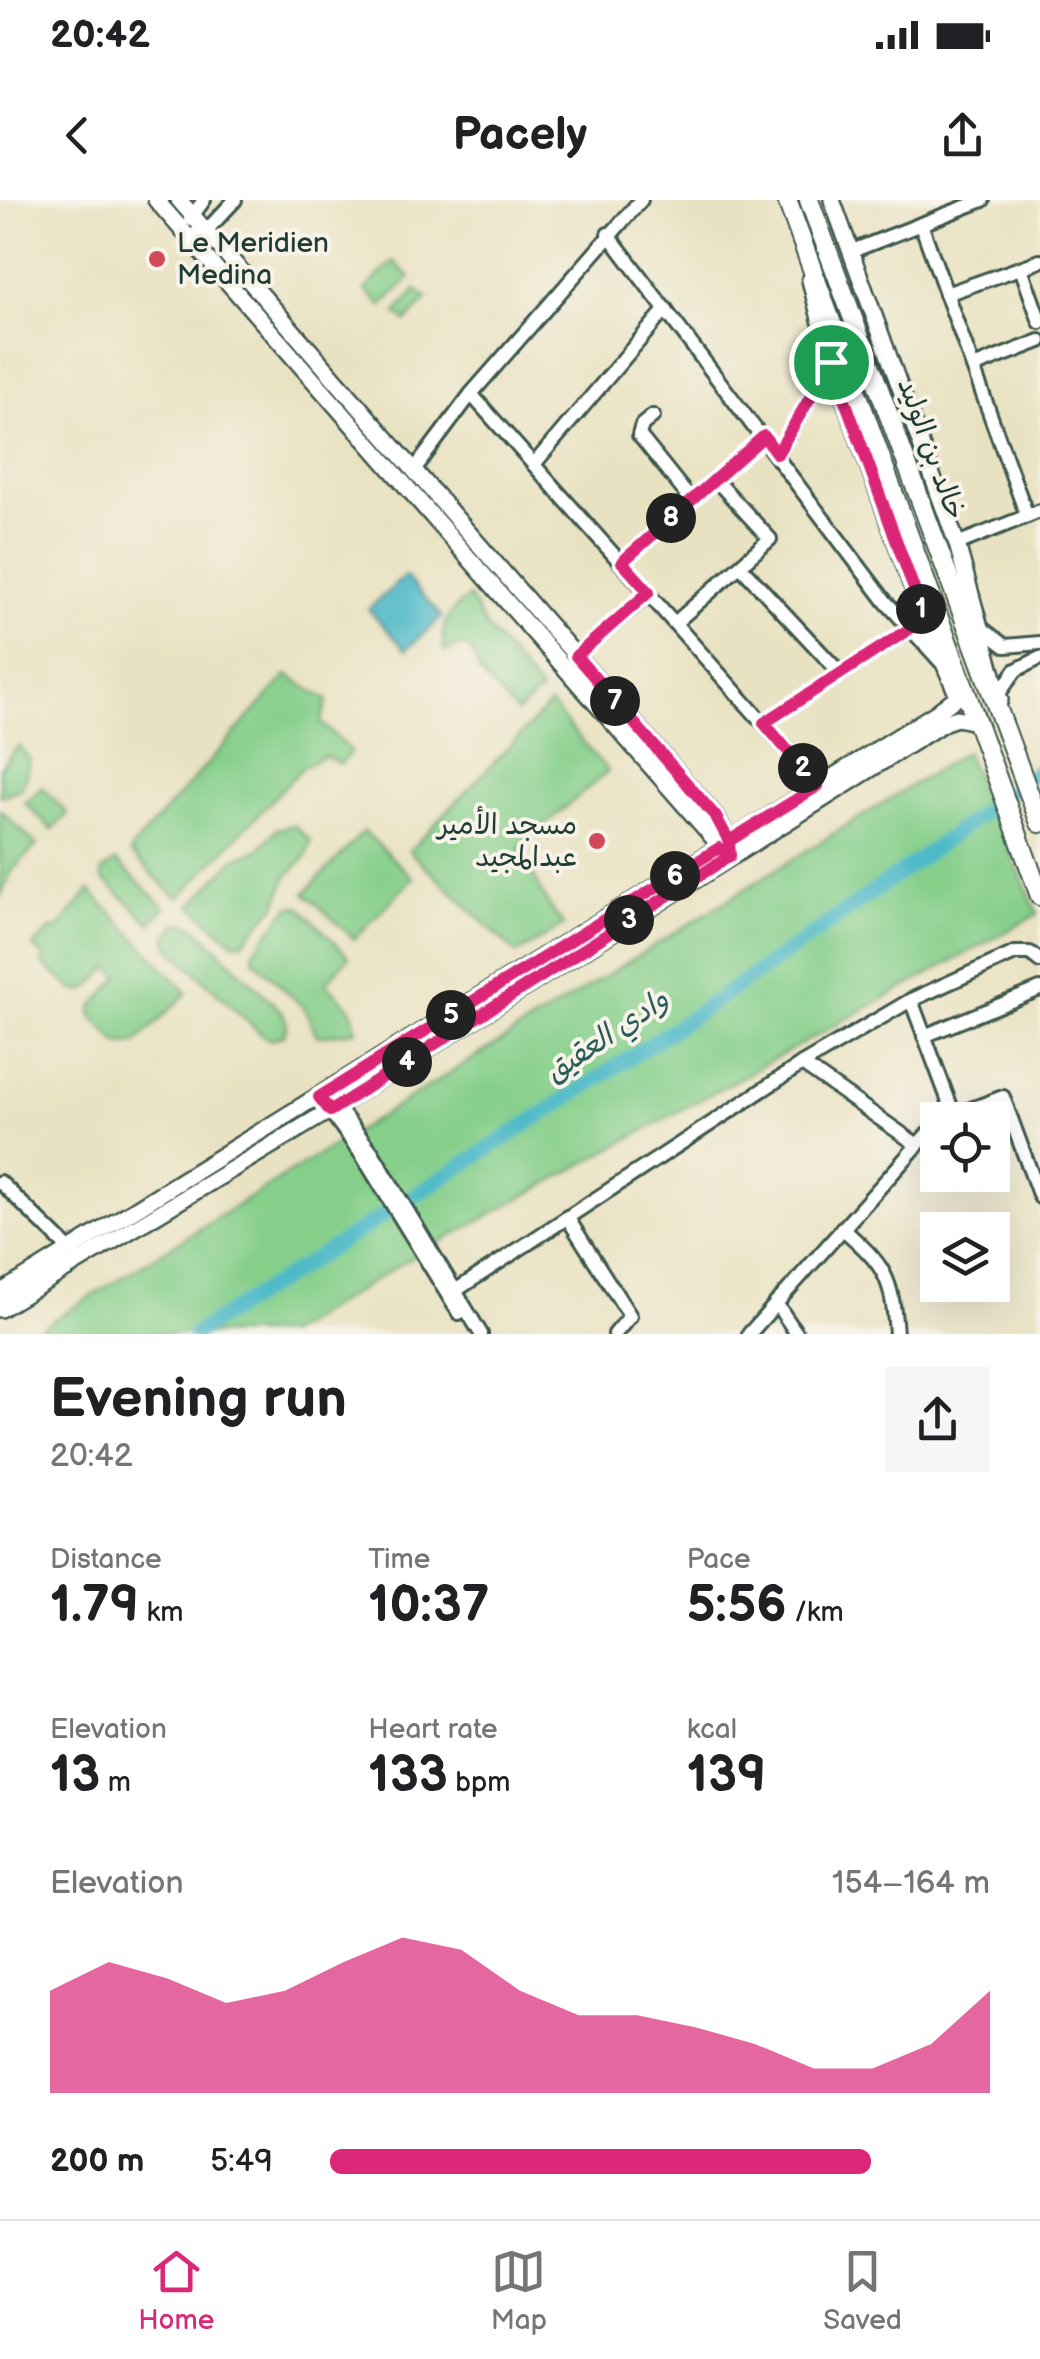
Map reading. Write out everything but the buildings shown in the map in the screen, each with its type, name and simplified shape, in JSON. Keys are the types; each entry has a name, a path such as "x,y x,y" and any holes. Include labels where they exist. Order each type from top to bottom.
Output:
{"highway":[{"name":"خالد بن الوليد","path":"787,200 912,544 960,690 977,725 1040,896"},
{"name":"خالد بن الوليد","path":"809,200 1040,823"},
{"path":"909,578 912,544"}],"main road":[{"path":"156,200 731,844"},
{"path":"179,200 576,656 709,821 728,830 731,844"},
{"path":"832,200 957,544 984,629 999,704"},
{"path":"0,1309 731,844 960,690 925,619 831,362 806,252"},
{"path":"329,1101 692,865 945,722 958,718 977,725"},
{"path":"692,865 709,821"},
{"path":"0,1293 76,1258"}],"street":[{"path":"204,200 191,214 187,234 206,231 235,200"},
{"path":"414,470 471,394 640,200"},
{"path":"852,251 983,200"},
{"path":"921,224 972,367 1034,514 957,544"},
{"path":"608,234 909,630 946,668"},
{"path":"946,294 1040,261"},
{"path":"1021,268 1040,322"},
{"path":"535,464 666,309"},
{"path":"972,367 1040,341"},
{"path":"777,454 831,362"},
{"path":"471,394 818,786"},
{"path":"653,416 642,425 639,435 692,500"},
{"path":"622,562 764,436"},
{"path":"675,623 770,540 716,479"},
{"path":"740,566 841,674"},
{"path":"576,656 649,592"},
{"path":"764,723 925,619"},
{"path":"984,629 1005,646 1040,643"},
{"path":"999,704 1016,670 1040,658"},
{"path":"455,1291 802,1064 911,1000 1010,955 1025,952 1040,961"},
{"path":"924,1036 1040,989"},
{"path":"911,1000 940,1102"},
{"path":"802,1064 916,1144"},
{"path":"329,1101 435,1266 472,1334"},
{"path":"1010,1113 1040,1197"},
{"path":"749,1334 920,1140"},
{"path":"0,1182 76,1258"},
{"path":"567,1217 630,1316 615,1334"},
{"path":"842,1228 884,1268 894,1304 896,1334"},
{"path":"435,1266 481,1334"},
{"path":"776,1303 797,1334"}],"green space":[{"path":"393,261 410,277 382,306 365,290"},
{"path":"416,290 427,299 406,322 396,313"},
{"path":"469,597 487,628 540,692 517,713 480,673 472,651 460,645 444,652 446,620"},
{"path":"287,675 327,700 321,723 351,751 341,764 324,756 303,767 180,897 175,896 131,853 132,848"},
{"path":"550,704 608,771 519,847 564,925 517,954 409,851"},
{"path":"19,746 30,760 22,789 0,796 0,767"},
{"path":"965,752 1038,914 399,1265 288,1334 31,1334"},
{"path":"42,787 68,814 52,830 25,803"},
{"path":"0,810 37,845 12,871 0,898"},
{"path":"294,825 311,841 306,857 287,876 276,906 242,943 233,942 191,906 235,858 257,851 277,829"},
{"path":"364,831 413,878 354,939 305,893"},
{"path":"116,861 165,907 151,924 102,878 102,871"},
{"path":"90,890 187,993 135,1044 118,1044 91,1015 93,1006 119,977 110,967 86,990 75,991 42,963 45,957 33,947 52,928 56,931"},
{"path":"299,906 349,957 326,983 352,1010 356,1031 317,1036 304,1008 254,960 253,952 289,907"},
{"path":"177,923 193,925 283,1013 287,1024 284,1035 271,1040 263,1036 171,949 166,938"}],"water":[{"path":"405,576 442,617 406,650 368,609"}],"waterway":[{"name":"وادي العقيق","path":"195,1334 730,991 1040,769"}],"place":[{"name":"Le Meridien Medina","path":"157,259"},
{"name":"مسجد الأمير عبدالمجيد","path":"597,841"}],"route":[{"path":"831,362 777,454 764,436 622,562 649,592 576,656 716,817 729,841 730,856 719,848 319,1097 330,1111 730,856 729,841 818,786 764,723 925,619 831,362"}]}
